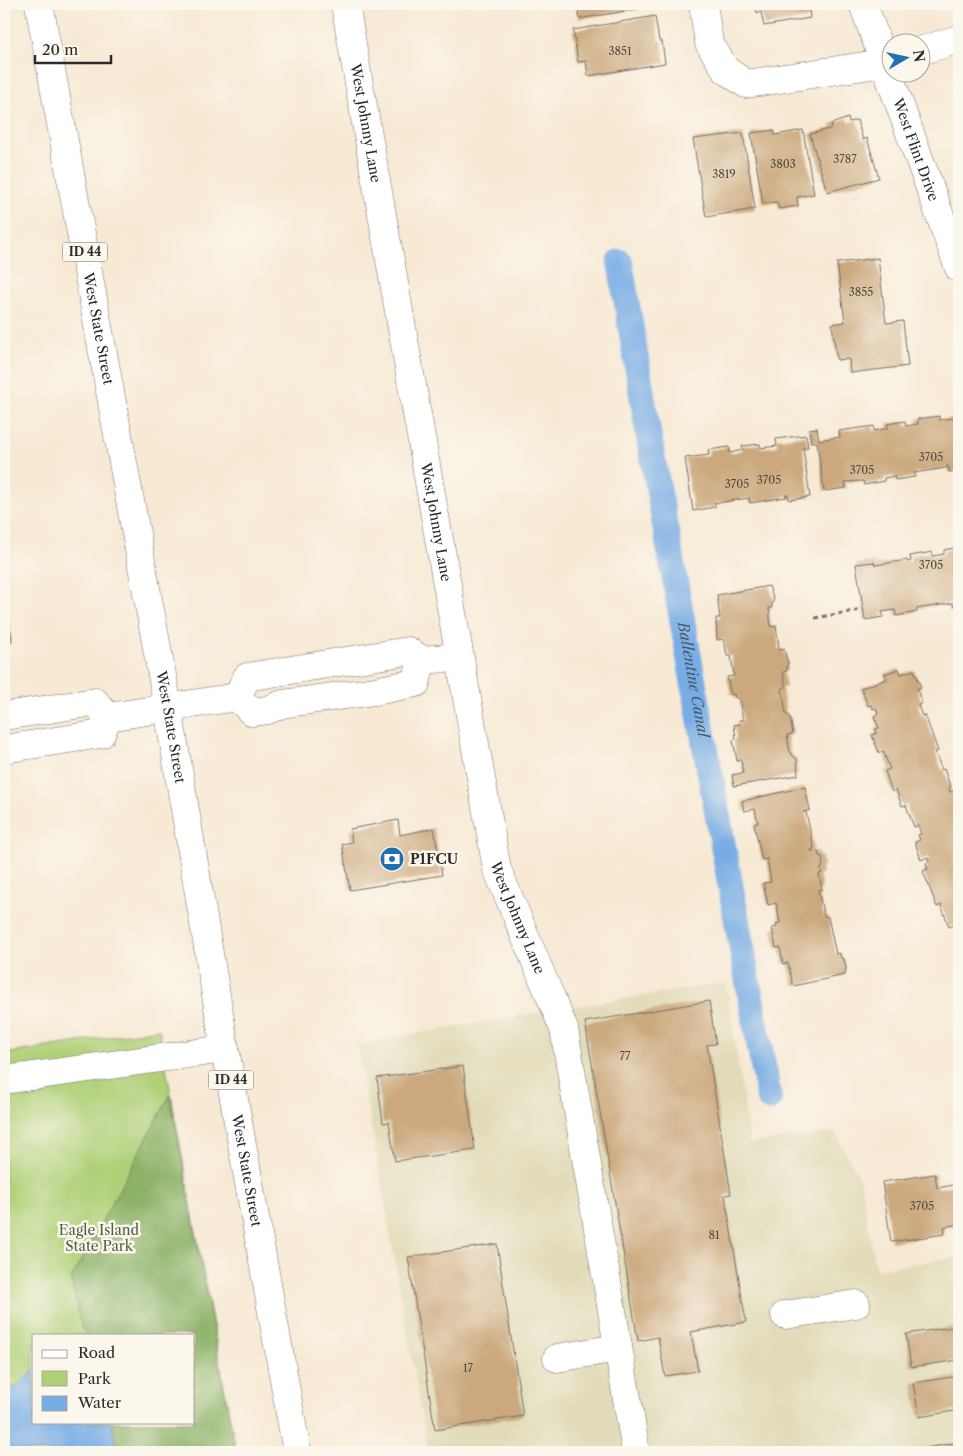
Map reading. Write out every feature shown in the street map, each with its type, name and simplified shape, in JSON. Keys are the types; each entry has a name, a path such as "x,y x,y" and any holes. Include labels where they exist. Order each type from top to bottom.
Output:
{"street":[{"name":"West State Street","path":"39,4 168,708 225,1049 297,1452"},
{"name":"West Johnny Lane","path":"344,4 497,869 564,1029 636,1452"},
{"path":"703,4 709,42 726,70 746,84 880,64"},
{"name":"West Flint Drive","path":"863,4 880,44"},
{"path":"930,48 959,38"},
{"name":"West Flint Drive","path":"895,82 959,268"},
{"path":"108,717 237,697 252,712 268,710 282,704 416,683 422,660 459,657"},
{"path":"4,716 95,702 108,717"},
{"path":"4,749 101,734 108,717"},
{"path":"4,1080 225,1049"},
{"path":"785,1316 856,1304"},
{"path":"556,1358 618,1348"}],"path":[{"path":"815,618 860,610"}],"shaded area":[{"path":"726,983 750,1143 835,1132 860,1180 876,1269 959,1257 959,1452 428,1452 357,1044 576,1006"}],"green space":[{"name":"Eagle Island State Park","path":"159,1029 236,1452 4,1452 4,1054"},
{"path":"170,1095 236,1452 116,1452 112,1424 195,1424 195,1334 86,1334 82,1330 71,1279"}],"water":[{"path":"32,1373 32,1424 112,1424 116,1452 4,1452 4,1396"}],"building":[{"path":"577,4 654,4 655,6 579,19"},
{"path":"755,4 808,4 810,18 764,26 761,12 757,13"},
{"path":"655,16 659,41 662,41 665,63 588,76 586,61 578,62 573,30"},
{"path":"848,118 849,122 857,120 863,140 867,138 879,178 827,192 810,134 832,128 831,124"},
{"path":"774,130 775,135 803,130 814,194 797,197 798,206 779,209 777,202 763,204 751,133"},
{"path":"743,133 755,209 706,217 693,139"},
{"path":"878,258 886,323 903,321 908,366 850,373 849,359 837,360 832,324 845,322 837,263"},
{"path":"939,416 939,420 959,417 959,471 949,472 948,466 946,466 946,468 914,473 915,477 895,480 894,476 884,478 884,481 864,485 863,481 845,482 846,488 824,491 817,442 811,442 809,429 817,428 819,440 840,437 839,431 874,426 874,431 888,428 887,424 905,421 906,426 918,424 917,419"},
{"path":"806,435 808,447 803,448 810,497 789,500 788,495 785,495 786,497 750,503 749,498 715,502 715,507 693,511 685,458 709,455 708,450 729,447 730,453 743,450 742,446 760,444 761,448 777,446 776,439"},
{"path":"959,547 959,605 953,606 953,603 916,609 917,612 896,616 895,610 882,612 883,617 865,620 856,564 874,562 875,565 907,560 908,562 911,561 910,556 932,552 933,556 944,554 944,550"},
{"path":"769,586 774,600 772,608 769,608 771,627 776,626 779,647 777,648 778,650 784,649 788,663 787,671 783,672 786,687 782,688 786,714 790,717 793,734 787,735 790,753 797,759 798,775 734,786 732,775 743,773 741,760 737,761 733,740 736,739 734,725 740,724 739,720 743,720 739,698 735,698 734,694 731,695 727,677 734,676 731,656 727,656 724,639 717,640 716,618 720,618 717,595"},
{"path":"4,600 12,641 4,643"},
{"path":"899,669 901,674 914,670 921,687 917,689 922,703 918,705 922,716 925,715 938,751 935,752 951,788 949,789 950,792 955,790 959,801 959,924 949,927 941,905 937,907 923,871 928,869 926,863 929,862 928,857 921,860 915,842 920,840 918,835 921,834 918,825 914,827 906,805 902,806 896,790 892,792 885,771 890,769 883,751 879,753 872,735 877,733 875,729 879,728 874,716 878,714 876,708 873,709 871,705 868,706 861,688 887,679 884,674"},
{"path":"805,787 810,810 803,812 806,812 814,849 811,850 812,852 818,851 819,856 822,857 822,873 819,874 822,889 818,890 824,916 828,917 836,954 840,953 846,968 845,975 793,986 788,963 783,964 780,947 776,948 772,928 777,927 776,924 780,923 776,903 768,905 763,883 771,882 767,859 762,860 754,824 758,823 755,809 744,811 742,801"},
{"name":"P1FCU","path":"398,820 400,835 434,828 442,875 350,890 342,844 352,842 350,829"},
{"path":"709,1001 716,1044 707,1045 731,1194 725,1195 746,1322 691,1332 698,1371 665,1376 658,1337 638,1341 585,1022"},
{"path":"463,1066 475,1150 395,1161 389,1122 383,1123 377,1078"},
{"path":"935,1174 937,1188 959,1184 959,1224 944,1227 945,1234 891,1242 882,1182"},
{"path":"497,1244 523,1416 435,1430 408,1257"},
{"path":"959,1326 959,1360 911,1367 906,1334"},
{"path":"959,1376 959,1410 919,1417 913,1383"},
{"path":"954,1443 956,1452 909,1452 909,1451"}],"waterway":[{"name":"Ballentine Canal","path":"620,262 650,443 769,1098"}],"place":[{"name":"P1FCU","path":"392,859"}]}
